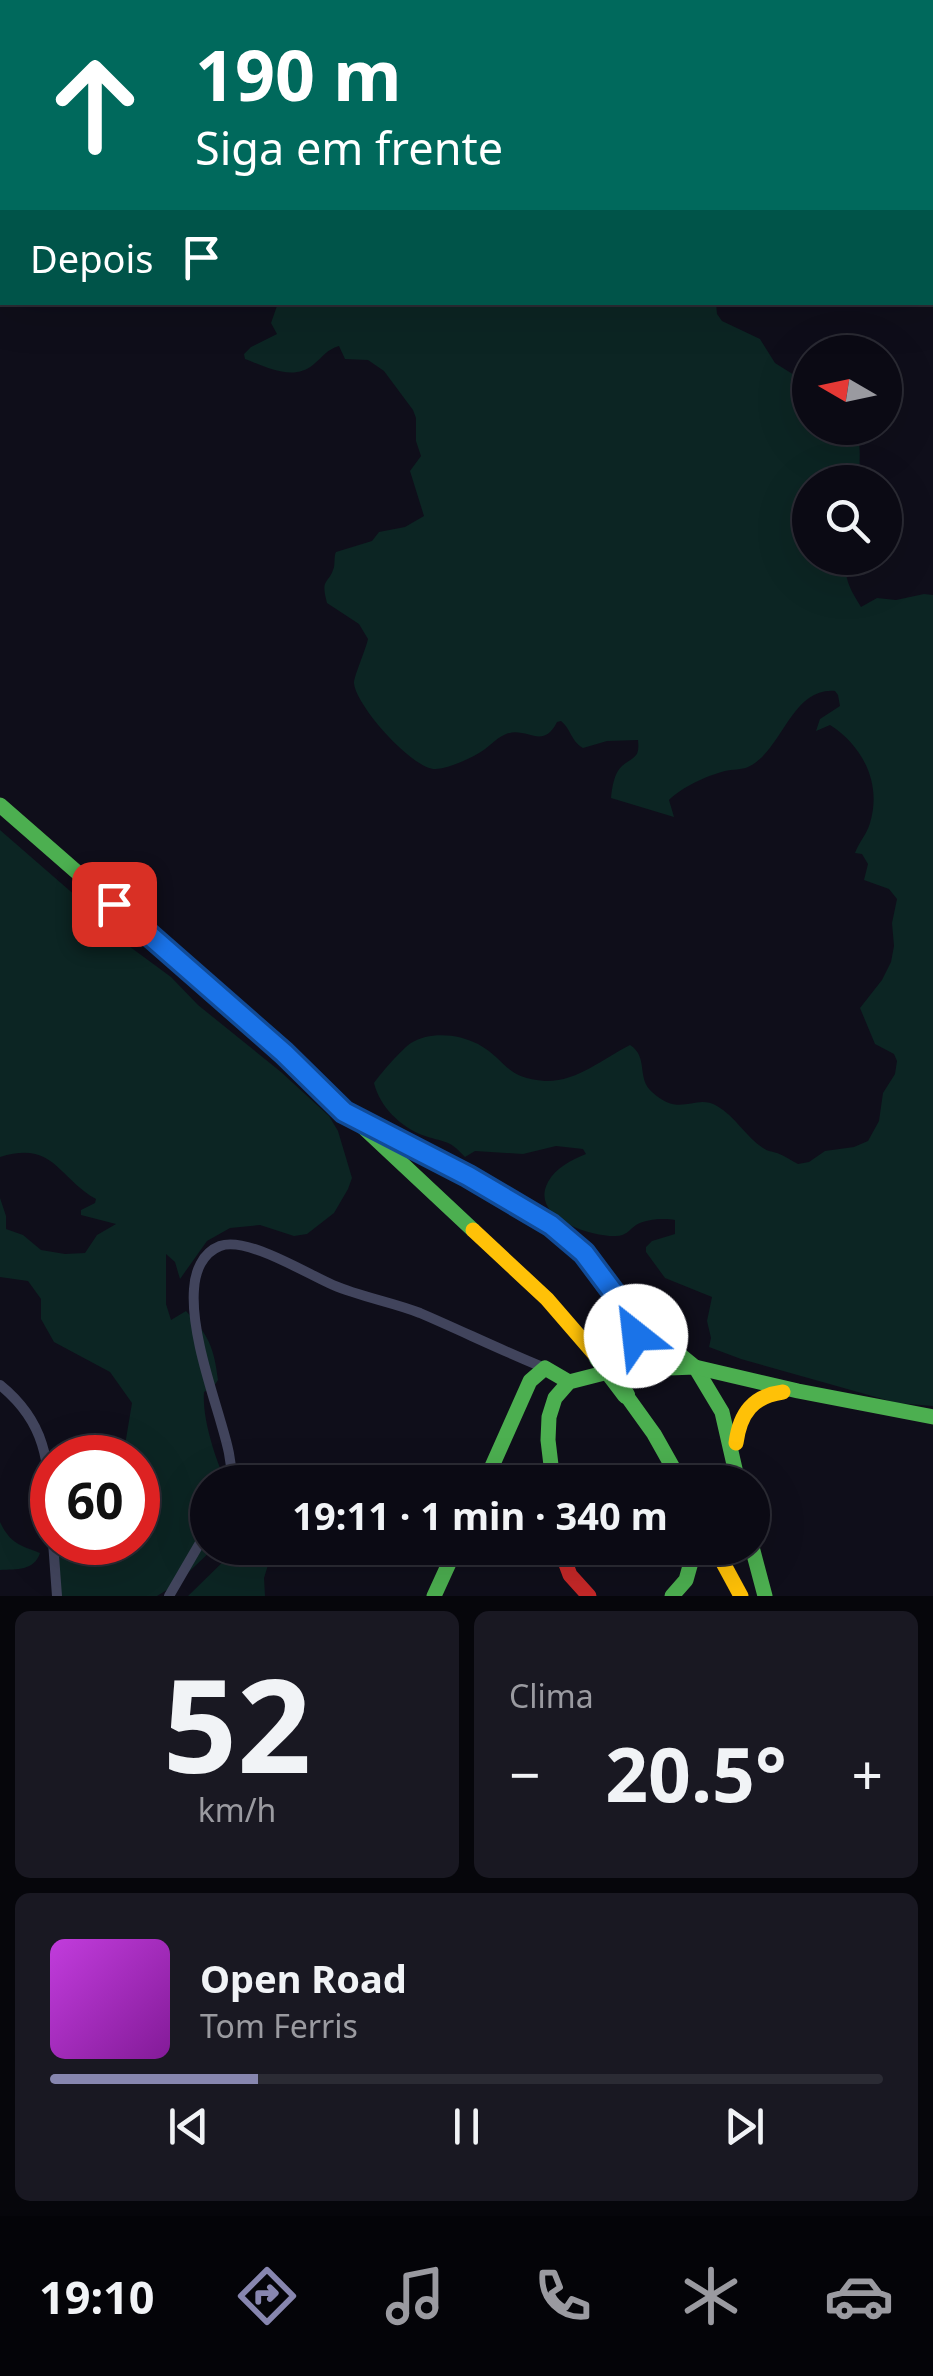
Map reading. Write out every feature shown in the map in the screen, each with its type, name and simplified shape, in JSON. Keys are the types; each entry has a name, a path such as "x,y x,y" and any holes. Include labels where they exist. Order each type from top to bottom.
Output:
{"main road":[{"path":"0,805 284,1053 547,1300 626,1395 671,1465"},
{"path":"344,1112 468,1176 551,1225 584,1253 635,1326 631,1356 616,1370"},
{"path":"624,1308 695,1368 722,1412 734,1465"},
{"path":"492,1465 530,1380 546,1368 569,1382"},
{"path":"550,1465 549,1416 556,1398 569,1382 616,1370 695,1368 933,1416"},
{"path":"736,1465 737,1423 745,1410 767,1393 798,1391"},
{"path":"434,1596 448,1565"},
{"path":"566,1565 570,1576 589,1596"},
{"path":"672,1596 692,1565"},
{"path":"725,1565 742,1596"},
{"path":"756,1565 764,1596"}],"street":[{"path":"229,1465 194,1308 197,1270 206,1255 221,1245 261,1251 336,1287 418,1313 546,1368"},
{"path":"0,1385 25,1408 39,1435"},
{"path":"169,1596 190,1560"},
{"path":"55,1565 57,1596"}],"green space":[{"path":"277,305 716,305 722,321 760,339 775,363 792,374 792,445 859,445 860,465 792,465 792,575 847,575 861,607 877,598 896,600 933,595 933,1406 897,1403 709,1347 707,1321 712,1297 665,1278 646,1252 652,1241 675,1234 675,1220 650,1220 622,1235 605,1235 565,1223 547,1205 544,1194 551,1177 586,1154 583,1149 556,1146 523,1154 475,1151 465,1157 450,1144 406,1126 381,1100 374,1083 407,1046 427,1037 444,1035 470,1041 488,1050 513,1072 545,1081 579,1074 630,1045 639,1055 647,1086 662,1100 679,1105 701,1102 717,1106 767,1150 798,1164 825,1151 854,1147 868,1141 879,1121 883,1093 895,1074 894,1054 875,1044 860,1008 891,962 897,899 889,889 864,880 868,864 862,854 855,853 869,827 873,808 867,767 852,744 830,725 816,731 820,719 840,706 835,691 808,699 770,748 748,767 710,776 674,795 669,800 674,817 611,798 617,773 637,754 638,740 607,741 583,748 561,721 545,735 512,733 501,737 452,765 436,769 414,760 375,720 357,693 354,683 368,639 359,624 327,603 324,589 336,552 372,541 379,532 405,527 424,516 410,471 421,456 416,441 416,418 384,371 368,360 345,359 339,346 298,372 280,371 245,359 244,354 251,347 277,334 271,323"},
{"path":"0,830 118,938 171,977 198,1005 281,1072 329,1116 338,1131 352,1178 334,1213 307,1234 294,1236 260,1225 230,1228 207,1241 180,1279 175,1262 166,1254 166,1304 171,1320 186,1311 205,1335 215,1359 218,1380 204,1392 204,1402 220,1465 190,1465 190,1565 196,1565 157,1596 56,1596 54,1565 160,1565 160,1435 127,1435 132,1403 110,1372 54,1342 41,1319 41,1299 28,1281 0,1277 0,1198 6,1229 23,1235 41,1250 85,1253 97,1235 116,1224 81,1215 81,1210 96,1199 44,1157 18,1153 0,1157"},
{"path":"0,1522 8,1535 30,1548 30,1565 0,1570"},
{"path":"220,1565 268,1565 265,1596 188,1596"}],"traffic: fast":[{"path":"0,805 284,1053 473,1230"},
{"path":"646,1327 695,1367 722,1412 734,1465"},
{"path":"598,1358 626,1395"},
{"path":"551,1465 549,1417 555,1398 569,1382 616,1370 695,1367 933,1417"},
{"path":"493,1465 530,1381 545,1368 569,1382"},
{"path":"626,1395 671,1465"},
{"path":"434,1596 448,1565"},
{"path":"672,1596 686,1580 690,1565"},
{"path":"757,1565 765,1596"}],"traffic: slow":[{"path":"367,1124 551,1225 584,1253 624,1308 646,1327"},
{"path":"473,1230 547,1299 598,1358"},
{"path":"736,1443 750,1408 764,1397 783,1392"},
{"path":"724,1565 741,1596"}],"traffic: jam":[{"path":"616,1370 634,1346 630,1315"},
{"path":"566,1565 589,1596"}],"route":[{"path":"114,904 284,1053 344,1112 468,1176 551,1225 584,1253 631,1316 636,1336"}]}
